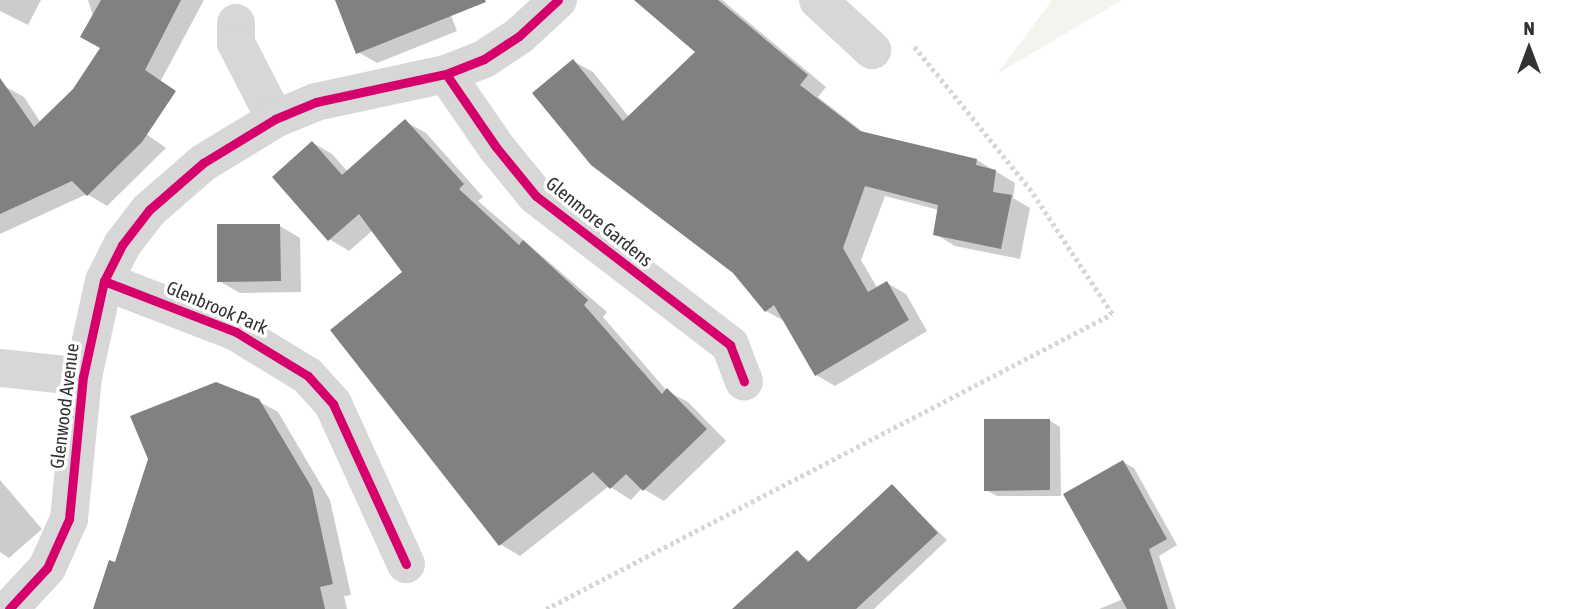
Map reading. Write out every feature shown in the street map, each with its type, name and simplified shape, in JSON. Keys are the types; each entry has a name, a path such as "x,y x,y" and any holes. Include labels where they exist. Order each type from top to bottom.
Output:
{"street":[{"name":"Glenwood Avenue","path":"9,609 47,569 69,519 83,377 104,281 122,245 149,210 203,163 275,119 316,102 446,74 484,59 519,36 558,0"},
{"path":"818,0 872,50"},
{"path":"236,23 236,43 275,119"},
{"name":"Glenmore Gardens","path":"446,74 496,148 536,196 730,345 744,381"},
{"name":"Glenbrook Park","path":"104,281 236,332 308,376 333,404 406,564"},
{"name":"Glenwood Avenue","path":"0,368 83,377"}],"path":[{"path":"546,609 1112,314 1031,191 915,43 872,50"}],"shaded area":[{"path":"1052,0 1122,0 997,74"}],"building":[{"path":"101,0 181,0 145,70 176,91 142,142 87,196 72,181 0,214 0,78 34,127 73,89 100,48 80,37"},
{"path":"335,0 485,0 486,2 356,54"},
{"path":"634,0 718,0 808,75 800,85 860,131 977,159 976,165 996,170 993,192 1012,195 1001,249 933,235 938,205 865,186 843,248 868,292 887,281 909,320 815,376 774,305 765,312 733,273 591,165 532,93 573,59 623,121 695,52"},
{"path":"405,119 464,184 459,189 519,245 523,240 588,300 584,305 662,394 667,388 707,429 643,491 626,474 610,489 593,472 499,546 330,330 402,272 359,214 328,241 272,177 312,141 342,175"},
{"path":"217,224 280,224 281,281 217,282"},
{"path":"216,382 259,399 312,488 333,584 320,587 325,609 93,609 109,560 115,562 148,459 130,416"},
{"path":"984,419 1050,419 1050,490 984,491"},
{"path":"1123,460 1167,539 1149,549 1168,609 1127,609 1063,494"},
{"path":"892,484 938,533 856,609 732,609 797,550 808,562"}],"cycle path":[{"path":"9,609 47,568 69,519 83,377 104,281 122,245 149,210 203,163 275,119 316,102 446,74 484,59 519,36 558,0"},
{"path":"446,74 496,147 536,196 730,345 744,381"},
{"path":"104,281 236,332 308,376 333,404 406,564"}]}
